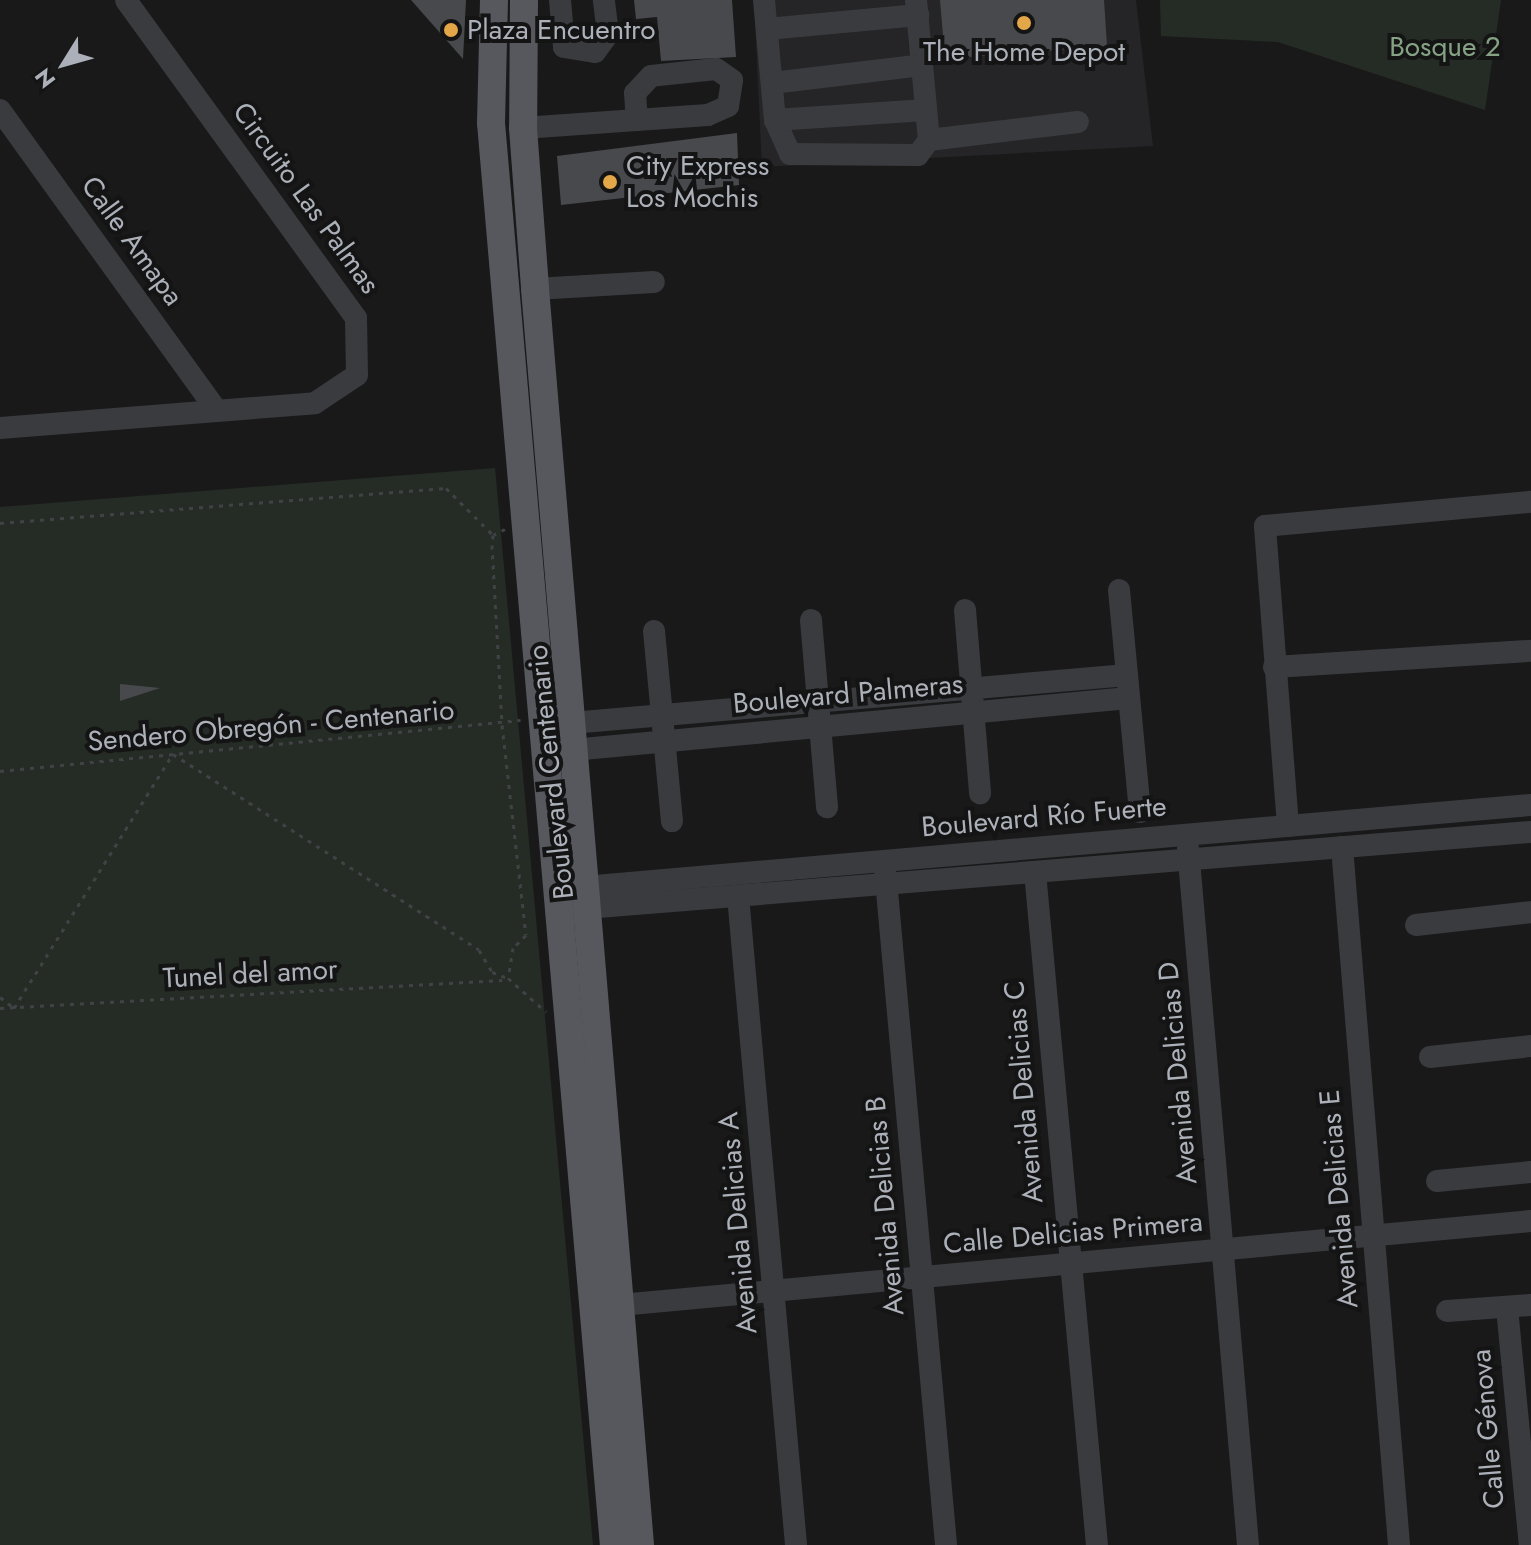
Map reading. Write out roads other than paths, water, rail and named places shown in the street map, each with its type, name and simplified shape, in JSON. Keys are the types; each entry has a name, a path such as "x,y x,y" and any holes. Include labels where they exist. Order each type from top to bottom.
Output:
{"main road":[{"name":"Boulevard Centenario","path":"494,0 491,123 527,527 563,730 574,898 572,1017 614,1545"},
{"name":"Boulevard Centenario","path":"524,0 523,128 574,898 620,1305 640,1545"},
{"path":"505,295 536,294"}],"street":[{"name":"Circuito Las Palmas","path":"2,425 324,400 357,375 361,330 126,0"},
{"path":"560,0 563,43 571,52 606,44 604,0"},
{"path":"764,0 775,120 785,149 806,159 918,155 929,140 917,7 767,29"},
{"path":"772,83 922,65"},
{"name":"Calle Amapa","path":"0,110 215,408"},
{"path":"775,120 926,110"},
{"path":"523,128 637,120"},
{"path":"929,140 1078,122"},
{"path":"536,294 654,282"},
{"path":"1288,826 1265,526 1531,502"},
{"path":"1119,590 1140,812"},
{"path":"965,610 980,793"},
{"path":"811,620 827,807"},
{"path":"654,631 672,821"},
{"path":"1274,667 1531,651"},
{"name":"Boulevard Palmeras","path":"563,730 663,715 1127,675"},
{"name":"Boulevard Palmeras","path":"563,730 666,741 1129,698"},
{"name":"Boulevard Río Fuerte","path":"574,898 884,861 1531,805"},
{"name":"Boulevard Río Fuerte","path":"574,898 738,896 1531,832"},
{"name":"Avenida Delicias D","path":"1186,835 1248,1545"},
{"name":"Avenida Delicias E","path":"1342,847 1399,1545"},
{"name":"Avenida Delicias B","path":"884,861 946,1545"},
{"name":"Avenida Delicias C","path":"1035,872 1068,1264 1097,1545"},
{"name":"Avenida Delicias A","path":"738,896 796,1545"},
{"path":"1416,925 1531,912"},
{"path":"1430,1057 1531,1046"},
{"path":"1437,1181 1531,1172"},
{"name":"Calle Delicias Primera","path":"620,1305 1531,1221"},
{"path":"1447,1311 1531,1305"},
{"name":"Calle Génova","path":"1507,1308 1525,1433 1530,1545"}],"place":[{"name":"The Home Depot","path":"1024,23"},
{"name":"Plaza Encuentro","path":"451,30"},
{"name":"City Express Los Mochis","path":"610,182"}],"park label":[{"name":"Bosque 2","path":"1445,47"}]}
